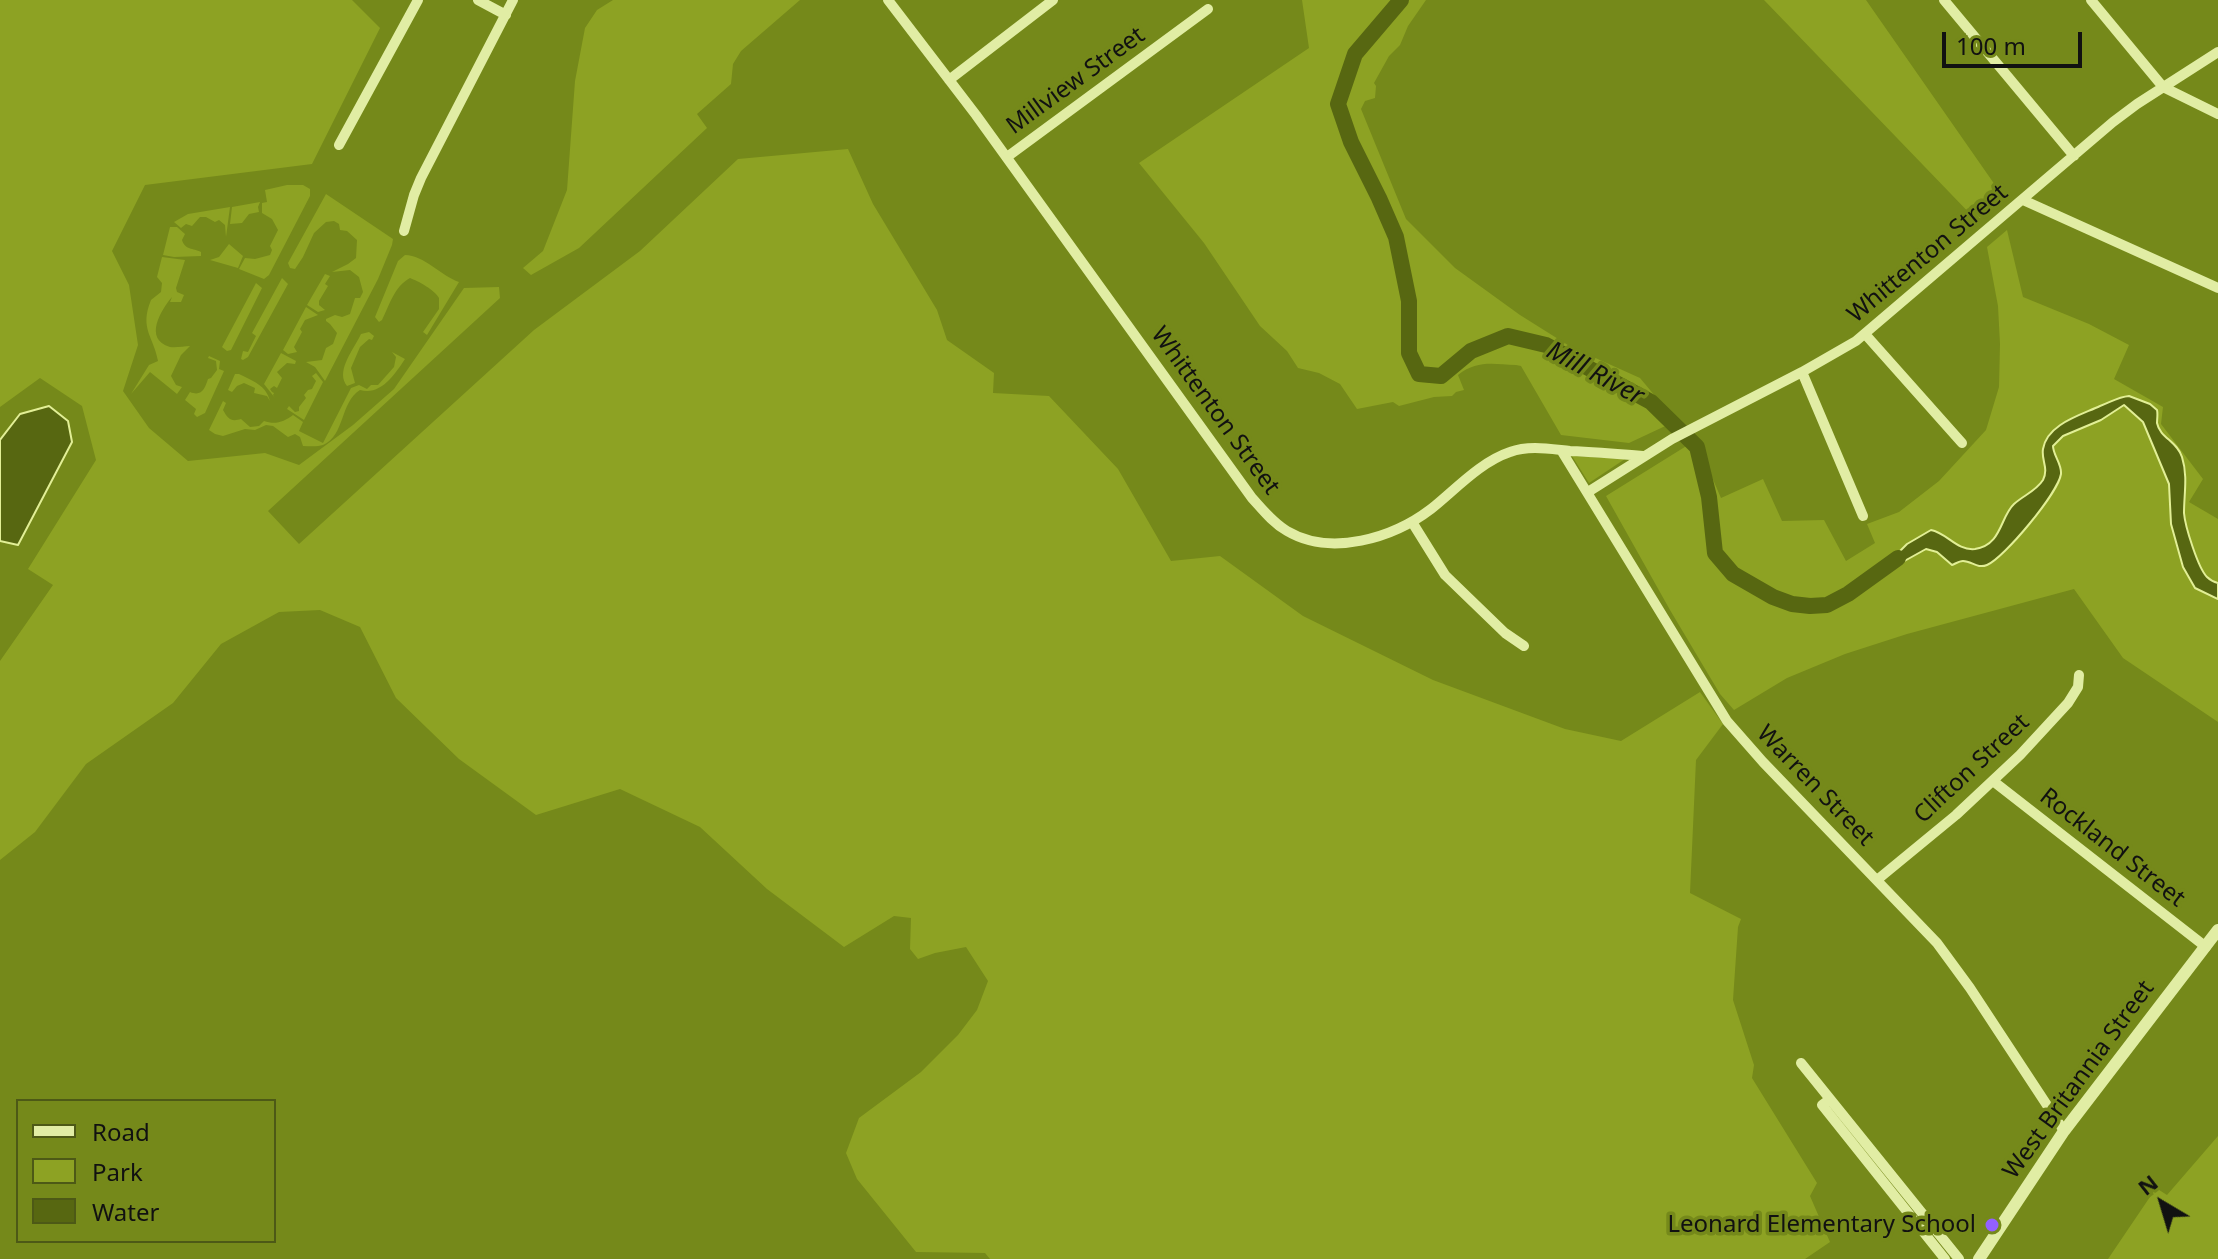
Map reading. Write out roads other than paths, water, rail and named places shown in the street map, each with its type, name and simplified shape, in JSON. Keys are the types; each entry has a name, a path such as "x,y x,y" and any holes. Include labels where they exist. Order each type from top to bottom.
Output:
{"street":[{"path":"339,145 418,0"},
{"path":"478,0 506,15"},
{"path":"404,231 414,195 427,166 513,0"},
{"name":"Whittenton Street","path":"888,0 1007,157 1252,498 1286,531 1332,543 1380,536 1412,522 1504,454 1525,448 1643,456"},
{"path":"949,80 1053,0"},
{"path":"1944,0 2074,156"},
{"path":"2091,0 2163,87 2218,114"},
{"name":"Millview Street","path":"1007,157 1208,9"},
{"name":"Whittenton Street","path":"1588,492 1695,426 1847,348 2113,122 2218,52"},
{"path":"2023,200 2218,288"},
{"path":"1865,334 1962,443"},
{"path":"1802,372 1863,516"},
{"name":"Warren Street","path":"1561,450 1727,721 1943,951 2064,1131"},
{"path":"1412,522 1445,575 1496,625 1524,646"},
{"name":"Clifton Street","path":"1877,880 1993,781 2068,703 2078,687 2079,675"},
{"name":"Rockland Street","path":"1993,781 2206,947"},
{"name":"West Britannia Street","path":"1979,1259 2064,1131 2218,930"},
{"path":"1801,1063 1959,1259"},
{"path":"1830,1099 1822,1105 1945,1259"}],"water":[{"path":"2129,396 2157,410 2159,428 2182,457 2187,527 2203,572 2218,583 2218,599 2195,588 2183,567 2171,524 2169,484 2143,422 2124,405 2101,420 2063,436 2053,446 2061,470 2058,483 2029,524 1995,560 1983,566 1963,561 1952,565 1937,552 1926,549 1872,579 1907,544 1931,530 1969,549 1991,542 2014,504 2043,480 2043,449 2051,433 2075,417"},
{"path":"49,406 68,421 72,442 18,545 0,541 0,440 20,414"}],"waterway":[{"name":"Mill River","path":"1401,0 1355,54 1338,104 1351,142 1396,237 1409,301 1409,353 1419,374 1441,376 1471,351 1508,336 1546,345 1651,402 1697,447 1709,497 1715,553 1733,574 1773,597 1792,604 1827,605 1848,594 1898,558"}],"place":[{"name":"Leonard Elementary School","path":"1992,1225"}]}
